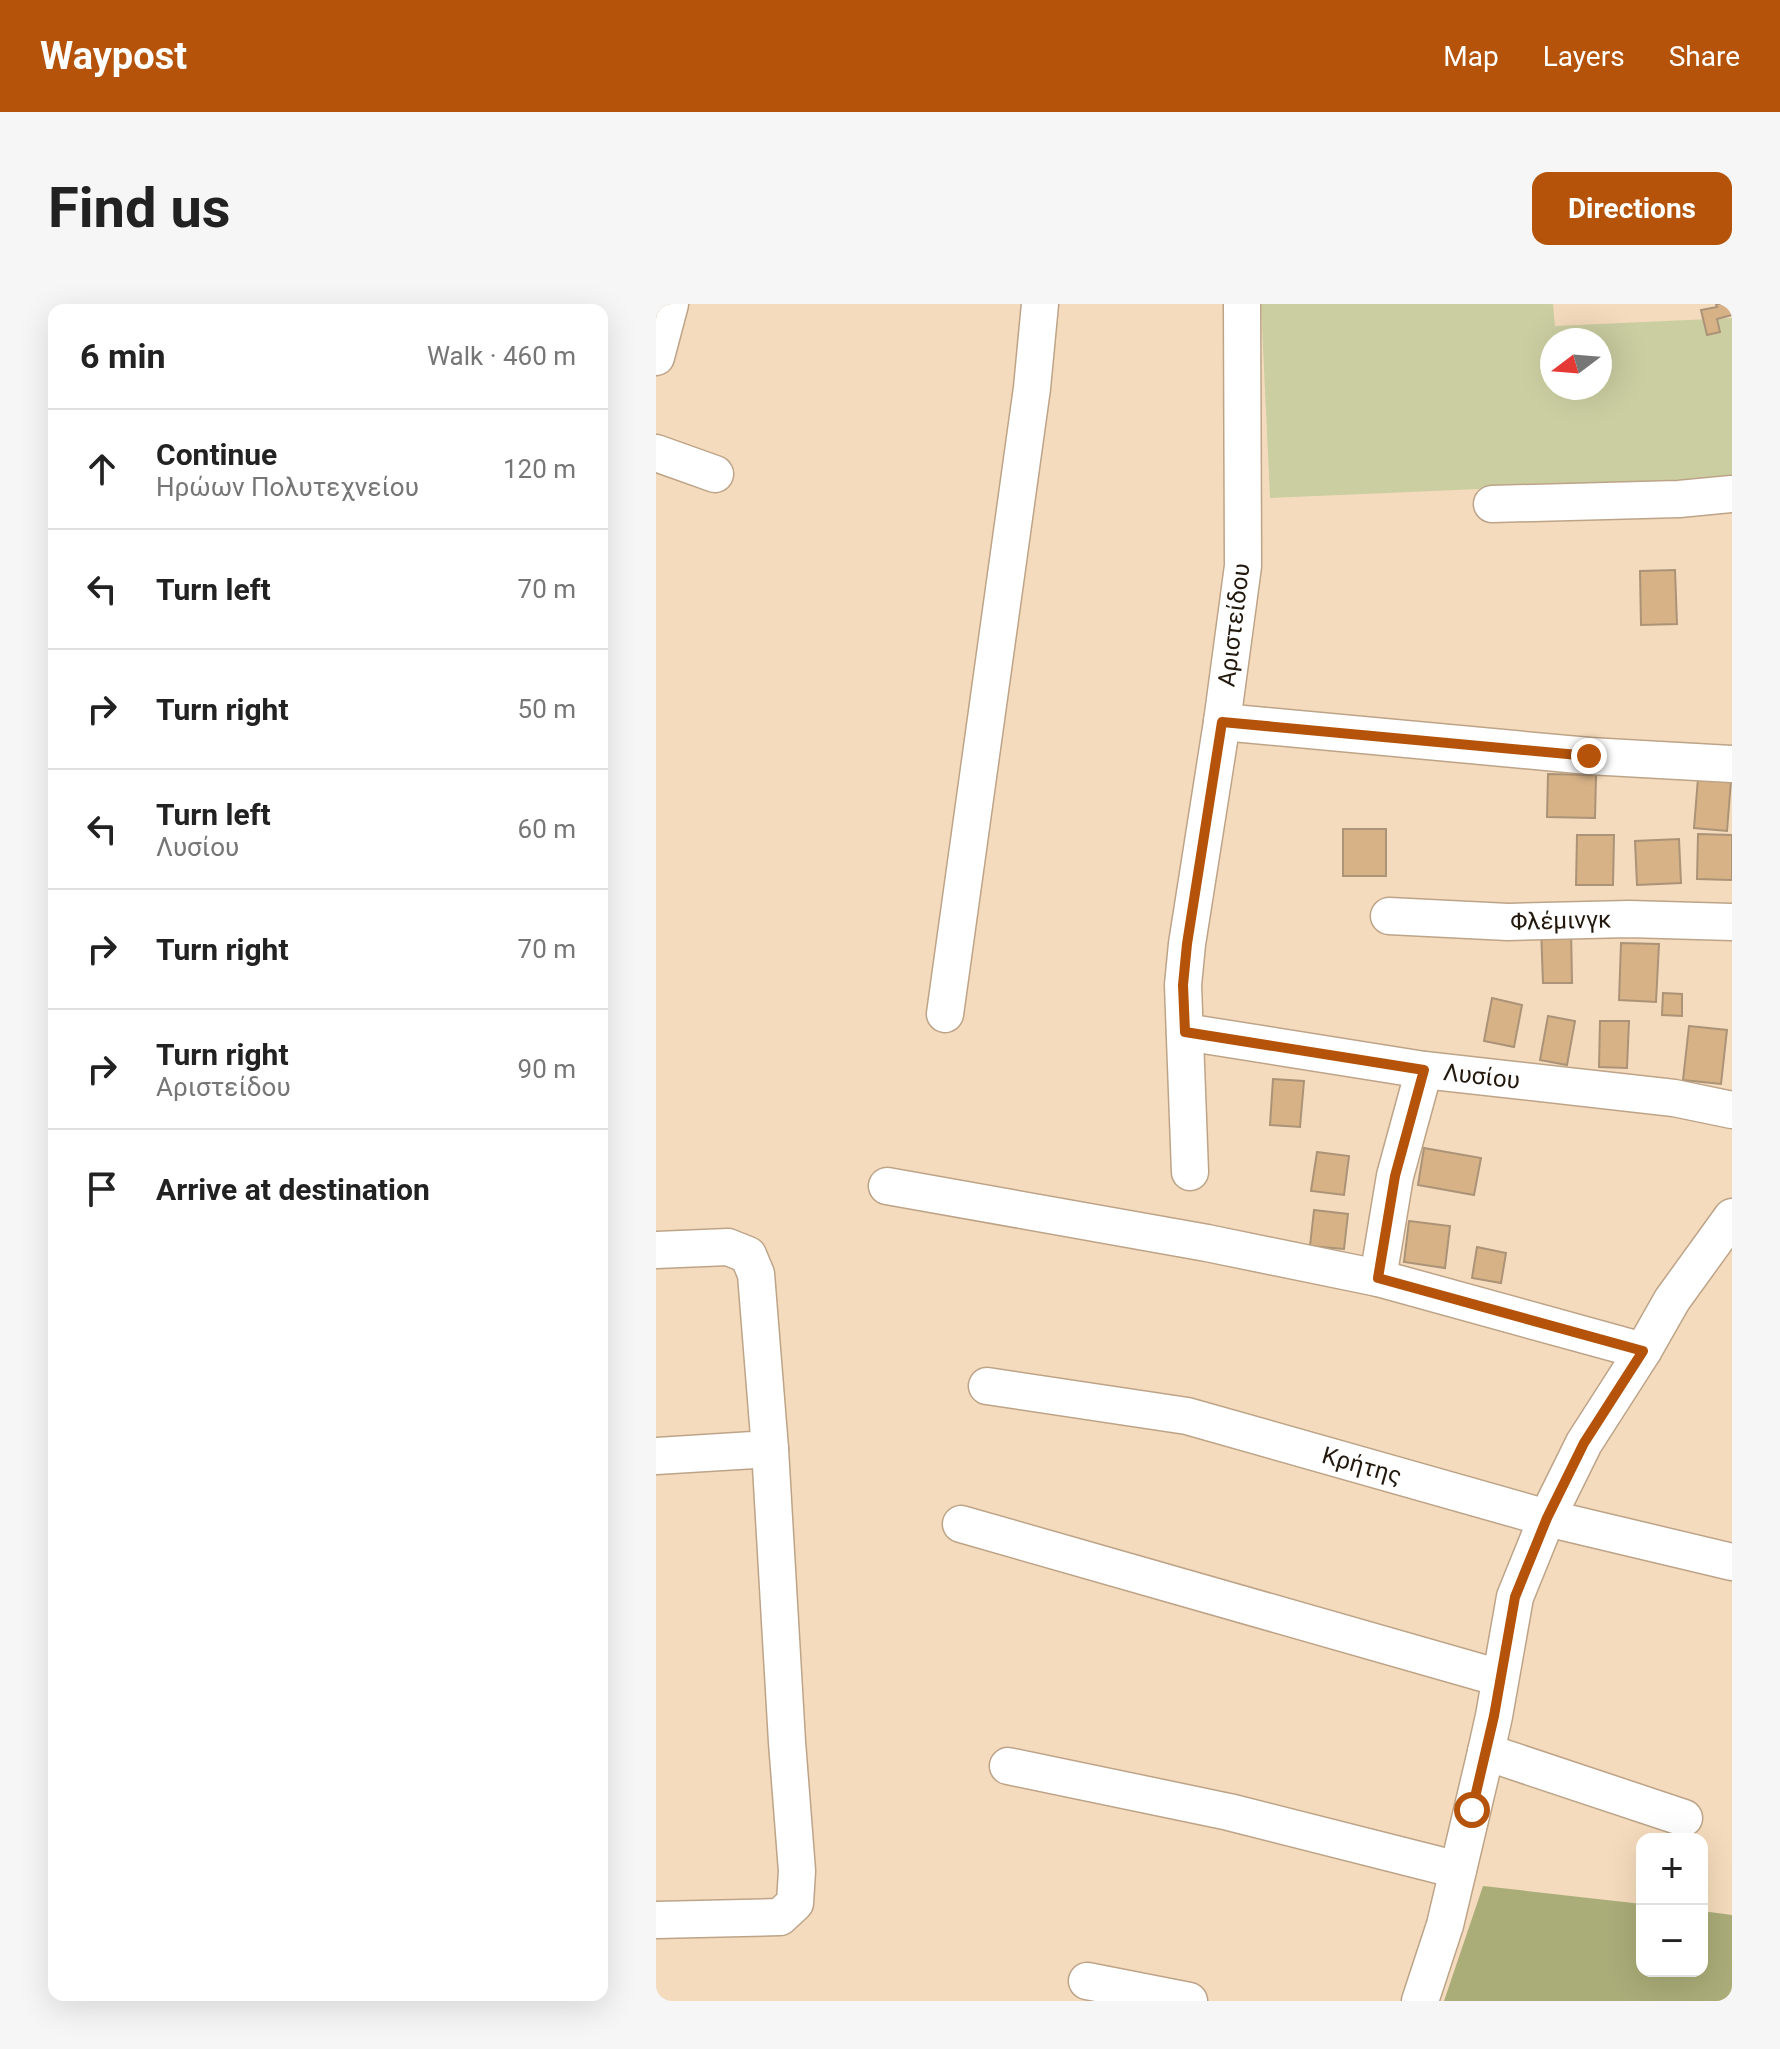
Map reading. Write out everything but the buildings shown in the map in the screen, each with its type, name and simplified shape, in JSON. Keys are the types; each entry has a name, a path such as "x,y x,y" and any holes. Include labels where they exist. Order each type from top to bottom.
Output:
{"street":[{"path":"656,357 670,304"},
{"path":"945,1014 1032,388 1040,304"},
{"name":"Αριστείδου","path":"1242,304 1243,566 1222,722 1589,756 1732,764"},
{"path":"656,453 715,474"},
{"path":"1492,504 1679,499 1732,494"},
{"path":"1190,1172 1183,985 1222,722"},
{"name":"Φλέμινγκ","path":"1389,916 1508,922 1629,919 1732,922"},
{"name":"Λυσίου","path":"1185,1032 1424,1070 1674,1098 1732,1110"},
{"path":"1378,1278 1395,1176 1424,1070"},
{"path":"887,1186 1207,1243 1378,1278 1643,1351"},
{"path":"1420,2001 1445,1925 1486,1752 1515,1597 1547,1518 1584,1443 1672,1300 1732,1217"},
{"path":"656,1250 728,1247 748,1255 756,1274 797,1871 795,1903 780,1917 656,1920"},
{"name":"Κρήτης","path":"987,1386 1187,1416 1547,1518 1732,1562"},
{"path":"656,1456 770,1449"},
{"path":"961,1524 1500,1678"},
{"path":"1486,1752 1684,1818"},
{"path":"1008,1766 1229,1812 1458,1870"},
{"path":"1087,1981 1189,2001"}],"green space":[{"path":"1261,304 1553,304 1555,326 1732,318 1732,478 1270,498"},
{"path":"1483,1886 1636,1903 1636,1977 1708,1977 1708,1912 1732,1915 1732,2001 1444,2001"}],"route":[{"path":"1472,1810 1494,1716 1515,1597 1547,1518 1584,1443 1643,1351 1378,1278 1395,1176 1424,1070 1185,1032 1183,985 1187,944 1222,722 1589,756"}]}
